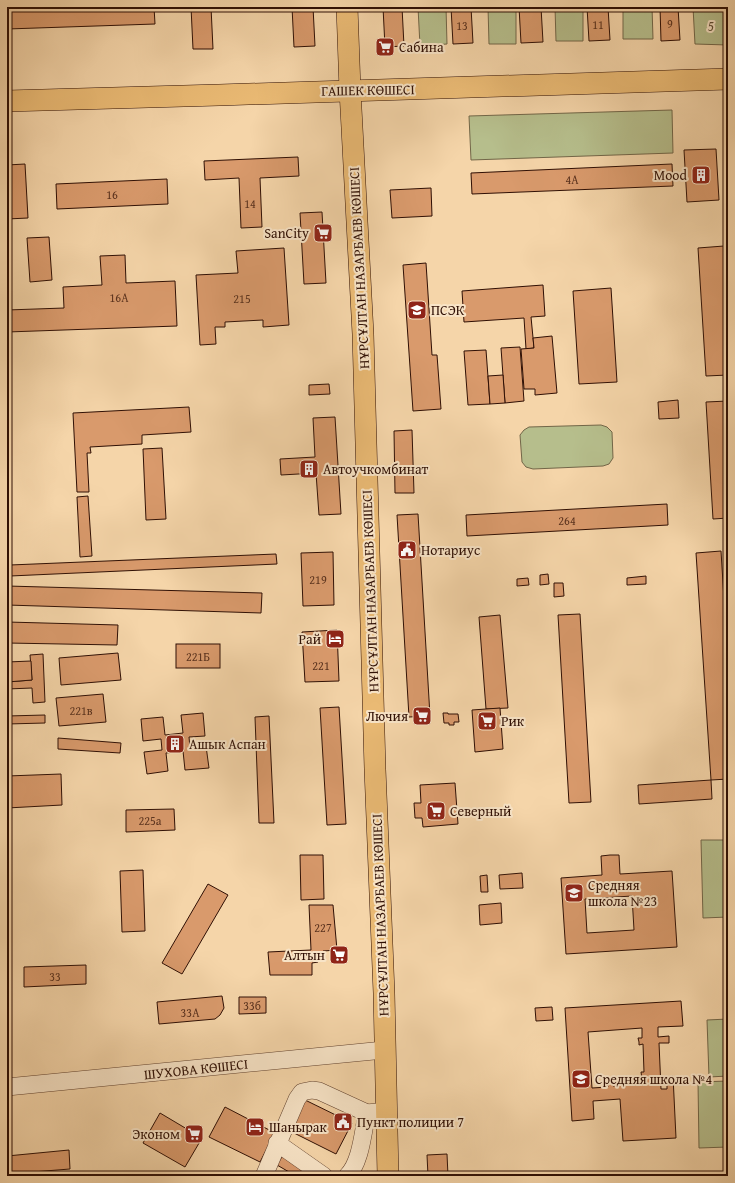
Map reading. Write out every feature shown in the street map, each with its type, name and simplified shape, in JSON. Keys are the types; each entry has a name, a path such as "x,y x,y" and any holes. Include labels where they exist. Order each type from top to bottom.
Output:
{"main road":[{"name":"НҰРСҰЛТАН НАЗАРБАЕВ КӨШЕСІ","path":"348,7 350,90 363,334 375,769 384,993 384,1050 377,1112 388,1176"},
{"name":"ГАШЕК КӨШЕСІ","path":"7,101 728,79"}],"street":[{"name":"ШУХОВА КӨШЕСІ","path":"7,1087 384,1050"},
{"path":"264,1176 297,1099 302,1092 306,1090 319,1091 377,1112 357,1161 347,1176"},
{"path":"277,1143 324,1176"}],"green space":[{"path":"418,7 446,7 447,44 420,46"},
{"path":"488,7 516,7 516,44 489,44"},
{"path":"555,7 583,7 583,41 556,41"},
{"path":"623,7 652,7 653,39 623,39"},
{"name":"5","path":"693,7 727,7 728,45 695,44"},
{"path":"672,110 673,153 471,160 469,116"},
{"path":"601,425 607,427 612,432 613,458 609,464 603,466 533,469 526,467 522,462 520,435 529,427"},
{"path":"701,840 728,840 728,917 703,918"},
{"path":"728,1019 728,1076 709,1077 707,1020"},
{"path":"728,1081 728,1147 699,1148 698,1082"}],"building":[{"path":"50,7 154,7 155,24 7,29 7,9"},
{"path":"191,7 211,7 213,49 193,49"},
{"path":"292,7 313,7 315,46 294,47"},
{"path":"383,7 402,7 404,46 385,47"},
{"path":"451,7 471,7 473,43 453,44"},
{"path":"519,7 541,7 543,42 521,43"},
{"path":"587,7 608,7 610,40 589,41"},
{"path":"660,7 678,7 680,40 661,41"},
{"name":"Mood","path":"716,149 719,200 687,202 684,150"},
{"path":"298,157 299,176 260,178 262,227 241,228 239,178 205,180 204,161"},
{"path":"25,164 28,218 7,219 7,165"},
{"path":"672,164 673,186 472,194 471,173"},
{"path":"167,179 168,204 57,209 56,184"},
{"path":"431,188 432,216 392,218 390,190"},
{"path":"322,212 326,283 304,284 300,213"},
{"path":"49,237 52,280 30,282 27,238"},
{"path":"724,246 728,312 728,375 706,376 698,248"},
{"path":"284,248 289,325 263,327 263,320 225,322 225,327 215,327 216,344 200,345 196,275 238,273 236,251"},
{"path":"125,255 126,283 175,281 177,326 7,332 7,310 64,308 63,287 102,285 100,256"},
{"name":"ПСЭК","path":"426,263 432,355 437,355 441,409 413,411 403,265"},
{"path":"728,268 728,312 725,269"},
{"path":"543,285 545,316 531,317 534,348 526,349 524,318 464,322 462,291"},
{"path":"611,288 617,382 579,384 573,291"},
{"path":"552,336 557,393 535,395 535,389 524,389 521,349 534,348 533,338"},
{"path":"520,347 524,401 505,403 501,348"},
{"path":"486,350 490,404 468,405 464,351"},
{"path":"503,375 505,403 490,404 488,376"},
{"path":"329,384 330,394 309,395 309,385"},
{"path":"678,400 679,418 659,419 658,402"},
{"path":"728,401 728,518 713,519 706,402"},
{"path":"189,407 191,432 142,435 142,444 90,447 91,453 87,453 89,492 77,492 73,413"},
{"name":"Автоучкомбинат","path":"335,417 341,514 319,515 316,473 281,475 280,459 315,457 313,418"},
{"path":"412,430 414,493 395,493 394,431"},
{"path":"162,448 166,519 146,520 143,449"},
{"path":"88,496 92,556 80,557 77,497"},
{"path":"667,504 668,525 467,536 466,515"},
{"path":"418,514 430,716 409,717 397,515"},
{"path":"721,551 728,664 728,779 711,780 696,553"},
{"path":"333,552 334,605 303,606 301,553"},
{"path":"276,554 277,564 10,576 10,565"},
{"path":"548,574 549,584 540,585 540,575"},
{"path":"646,576 646,584 627,585 627,578"},
{"path":"528,578 529,585 517,586 517,579"},
{"path":"554,583 563,583 564,596 554,597"},
{"path":"7,586 262,593 261,613 7,605"},
{"path":"580,614 591,802 569,803 558,615"},
{"path":"500,615 508,708 486,709 479,617"},
{"path":"7,622 118,625 117,645 7,643"},
{"path":"337,630 339,681 305,682 302,632"},
{"path":"176,644 220,644 220,668 176,668"},
{"path":"118,653 121,680 61,685 59,658"},
{"path":"43,654 45,702 33,703 32,688 7,689 7,682 32,680 30,655"},
{"path":"31,661 32,680 7,682 7,662"},
{"path":"103,694 106,722 59,726 56,698"},
{"path":"339,707 346,824 327,825 320,708"},
{"name":"Рик","path":"500,708 503,749 475,752 472,710"},
{"name":"Ашык Аспан","path":"203,713 205,736 189,737 190,748 206,746 209,768 185,770 183,751 166,753 168,771 147,774 144,752 162,750 161,739 143,741 141,719 163,717 165,735 183,733 181,715"},
{"path":"443,713 458,714 459,722 454,722 454,725 444,723"},
{"path":"45,715 45,723 7,724 7,716"},
{"path":"269,716 274,823 259,823 255,717"},
{"path":"58,738 121,743 120,753 58,749"},
{"path":"61,774 62,805 7,808 7,776"},
{"path":"711,780 712,799 639,804 638,785"},
{"name":"Северный","path":"455,783 458,824 423,827 422,818 415,818 414,803 421,803 420,785"},
{"path":"174,809 175,830 126,832 126,810"},
{"path":"300,855 323,855 324,899 301,900"},
{"name":"Средняя школа №23","path":"619,855 620,874 672,871 677,947 566,954 561,878 602,875 601,856","holes":["632,896 634,930 587,933 585,899"]},
{"path":"143,870 145,931 122,932 120,871"},
{"path":"522,873 523,888 500,889 499,875"},
{"path":"487,875 488,892 481,892 480,876"},
{"path":"208,884 228,895 182,974 162,963"},
{"path":"501,903 502,923 480,925 479,905"},
{"path":"309,905 333,905 337,950 323,951 318,962 312,963 312,975 270,975 268,952 311,950"},
{"path":"86,965 86,984 24,987 24,967"},
{"path":"222,996 224,1008 220,1015 215,1019 159,1024 157,1002"},
{"path":"239,997 266,997 266,1013 239,1014"},
{"name":"Средняя школа №4","path":"681,1001 683,1026 658,1027 658,1037 669,1036 669,1043 659,1043 661,1089 667,1089 667,1077 673,1076 676,1138 623,1141 620,1099 593,1101 594,1119 572,1121 565,1008","holes":["642,1028 642,1038 638,1038 639,1045 643,1044 644,1072 641,1072 642,1079 645,1079 645,1084 613,1086 613,1081 607,1081 608,1087 592,1088 588,1032"]},
{"path":"552,1007 553,1020 536,1021 535,1008"},
{"path":"301,1098 352,1123 336,1154 286,1129"},
{"path":"225,1107 275,1133 260,1162 209,1137"},
{"path":"160,1113 202,1138 185,1167 143,1143"},
{"path":"69,1150 70,1169 7,1174 7,1156"},
{"path":"284,1153 306,1165 299,1176 296,1176 277,1165"},
{"path":"447,1154 448,1176 428,1176 427,1155"}],"place":[{"name":"Сабина","path":"385,47"},
{"name":"Mood","path":"701,175"},
{"name":"SanCity","path":"323,233"},
{"name":"ПСЭК","path":"417,310"},
{"name":"Автоучкомбинат","path":"309,469"},
{"name":"Нотариус","path":"407,550"},
{"name":"Рай","path":"335,639"},
{"name":"Лючия","path":"422,716"},
{"name":"Рик","path":"487,721"},
{"name":"Ашык Аспан","path":"175,744"},
{"name":"Северный","path":"436,811"},
{"name":"Средняя школа №23","path":"574,893"},
{"name":"Алтын","path":"339,955"},
{"name":"Средняя школа №4","path":"581,1079"},
{"name":"Пункт полиции 7","path":"343,1122"},
{"name":"Шанырак","path":"255,1127"},
{"name":"Эконом","path":"194,1134"}]}
